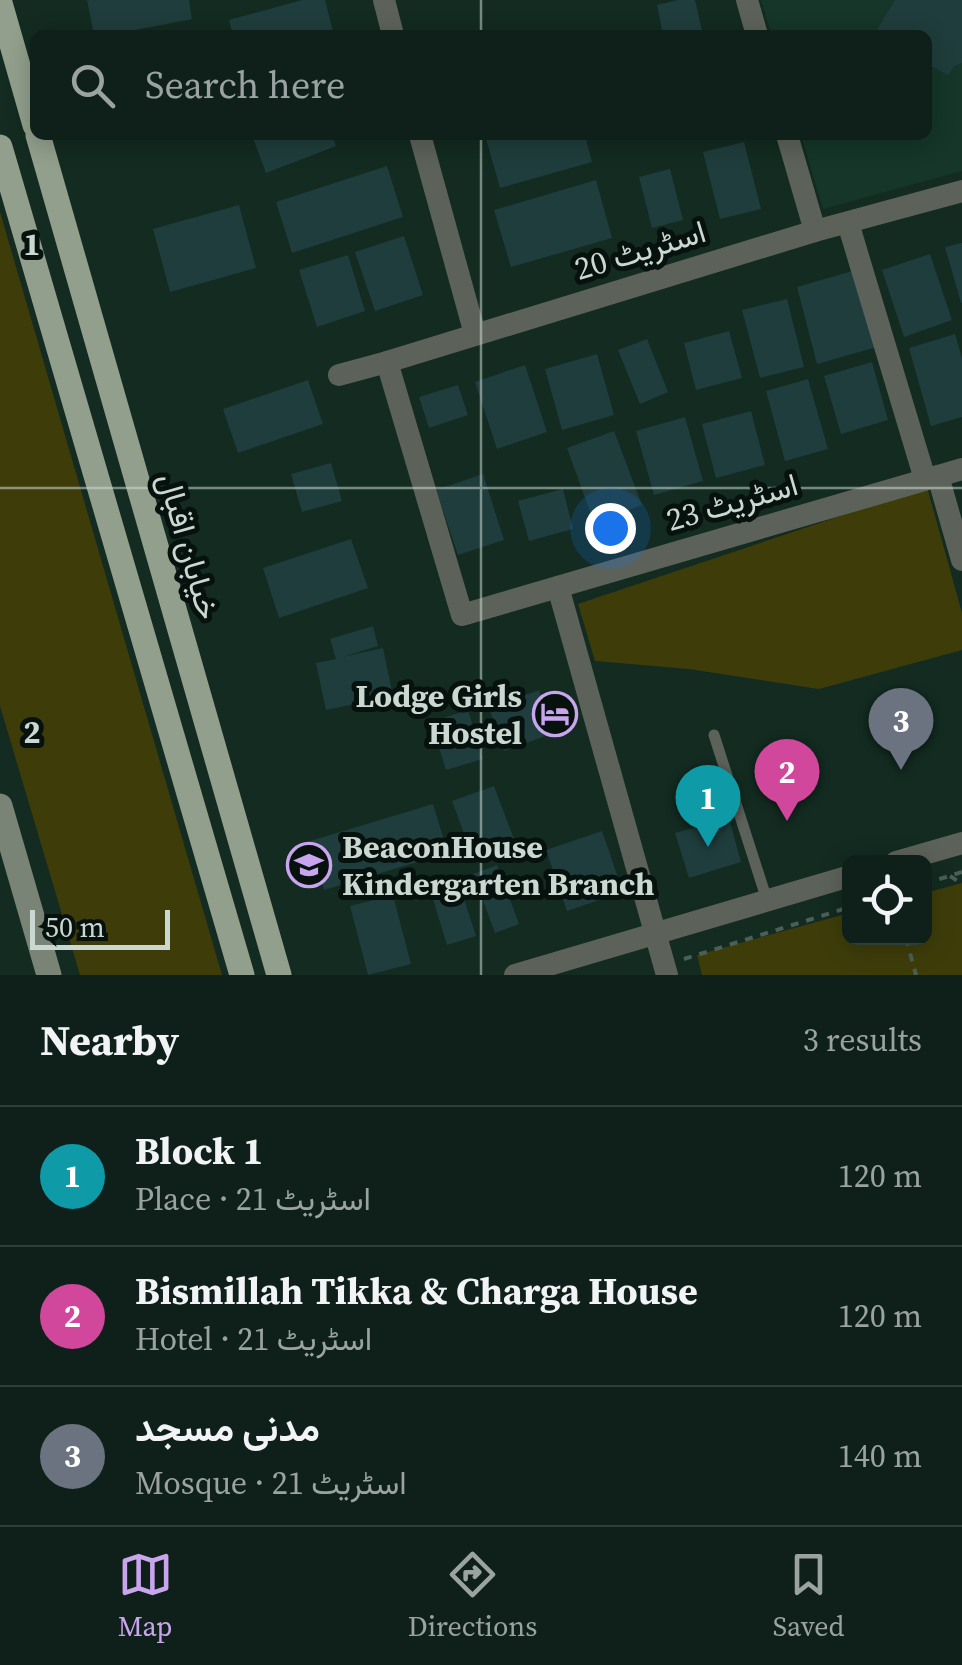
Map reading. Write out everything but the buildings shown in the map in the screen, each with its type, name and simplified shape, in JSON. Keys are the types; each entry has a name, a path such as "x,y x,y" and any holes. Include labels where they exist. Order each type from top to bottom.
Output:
{"main road":[{"path":"0,3 30,108"},
{"name":"خیابان اقبال","path":"39,140 279,975"},
{"name":"خیابان اقبال","path":"0,147 242,975"}],"street":[{"path":"384,0 392,30"},
{"path":"747,0 756,30"},
{"path":"421,140 474,334"},
{"path":"789,140 816,231"},
{"name":"اسٹریٹ 20","path":"339,375 816,231 962,192"},
{"path":"848,223 931,478 962,560"},
{"name":"اسٹریٹ 23","path":"386,362 462,615 962,469"},
{"path":"558,586 656,934 673,968"},
{"path":"0,806 49,975"},
{"path":"920,855 962,843"},
{"path":"515,975 842,878"}],"lane":[{"path":"714,735 767,900"}],"path":[{"path":"932,882 962,872"},
{"path":"950,876 962,884"},
{"path":"673,968 842,910"},
{"path":"908,945 916,975"}],"shaded area":[{"path":"761,0 962,0 962,171 823,209 802,140 932,140 932,30 770,30"},
{"path":"0,212 222,975 80,975 0,706"},
{"path":"927,487 962,613 962,650 819,689 689,669 595,661 578,604"},
{"path":"962,883 962,975 702,975 697,955 842,915 842,945 932,945 932,891"}],"place":[{"name":"Lodge Girls Hostel","path":"555,714"},
{"name":"مدنی مسجد","path":"901,770"},
{"name":"Bismillah Tikka & Charga House","path":"787,821"},
{"name":"Block 1","path":"708,847"},
{"name":"BeaconHouse Kindergarten Branch","path":"309,865"}]}
